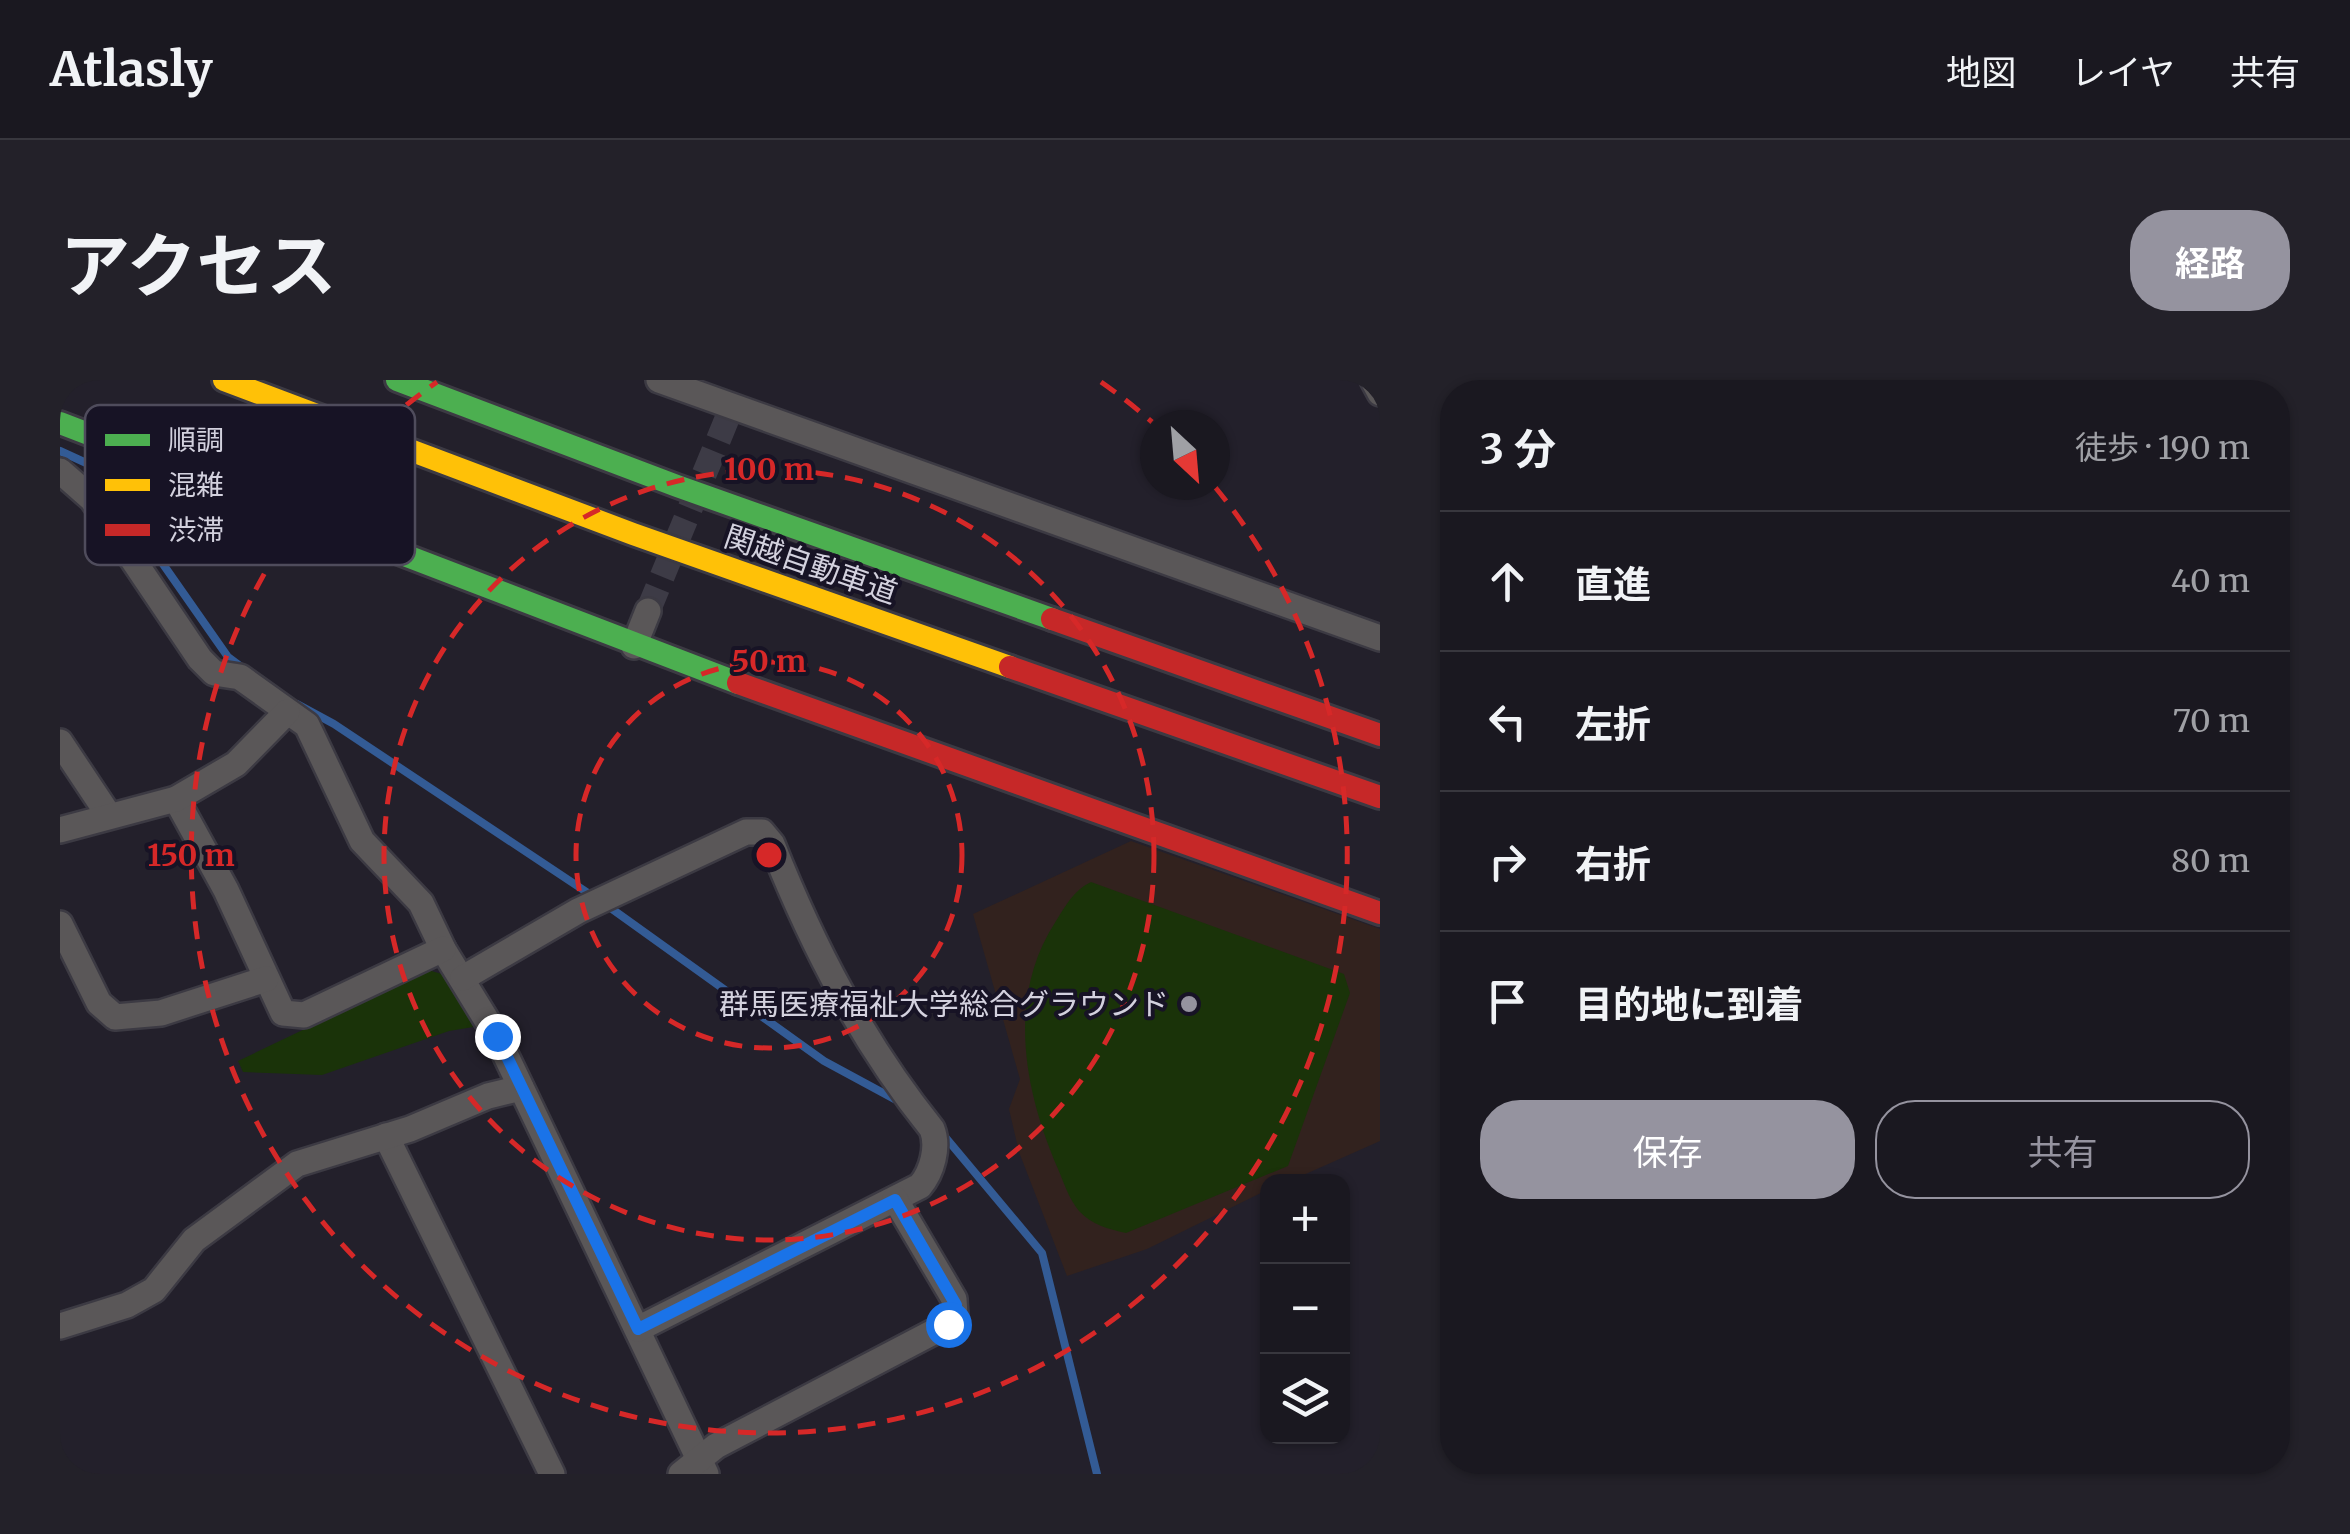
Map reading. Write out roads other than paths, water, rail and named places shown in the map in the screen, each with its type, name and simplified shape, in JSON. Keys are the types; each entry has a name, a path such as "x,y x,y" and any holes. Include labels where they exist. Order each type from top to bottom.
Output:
{"main road":[{"name":"関越自動車道","path":"224,380 290,405"},
{"name":"関越自動車道","path":"398,380 677,486 1380,735"},
{"path":"60,423 85,433"},
{"name":"関越自動車道","path":"415,452 633,534 1380,797"},
{"path":"415,561 634,646 1380,913"}],"street":[{"path":"659,380 1380,638"},
{"path":"1373,380 1380,393"},
{"path":"60,471 85,493"},
{"path":"137,565 200,659 214,673 240,676 308,725 362,841 421,903 521,1088 638,1329 695,1469 955,1316 954,1299 895,1200"},
{"path":"634,646 648,611"},
{"path":"60,830 108,814 176,799 236,764 287,712"},
{"path":"60,742 108,814"},
{"path":"176,799 226,890 283,1013 304,1015 443,949"},
{"path":"463,978 596,902 746,832 762,832 772,844 813,944 870,1044 935,1136 928,1176 895,1200 638,1329"},
{"path":"60,924 100,1003 115,1017 161,1012 266,979"},
{"path":"60,1326 127,1305 154,1290 194,1240 297,1164 386,1136 488,1096 521,1088"},
{"path":"386,1136 552,1474"}],"waterway":[{"path":"60,451 85,462"},
{"path":"164,565 228,657 244,669"},
{"path":"297,704 334,724 612,909 824,1061 898,1101"},
{"path":"941,1132 1042,1253 1097,1474"}],"tunnel":[{"path":"648,611 731,409"}],"place":[{"name":"群馬医療福祉大学総合グラウンド","path":"1189,1004"}]}
